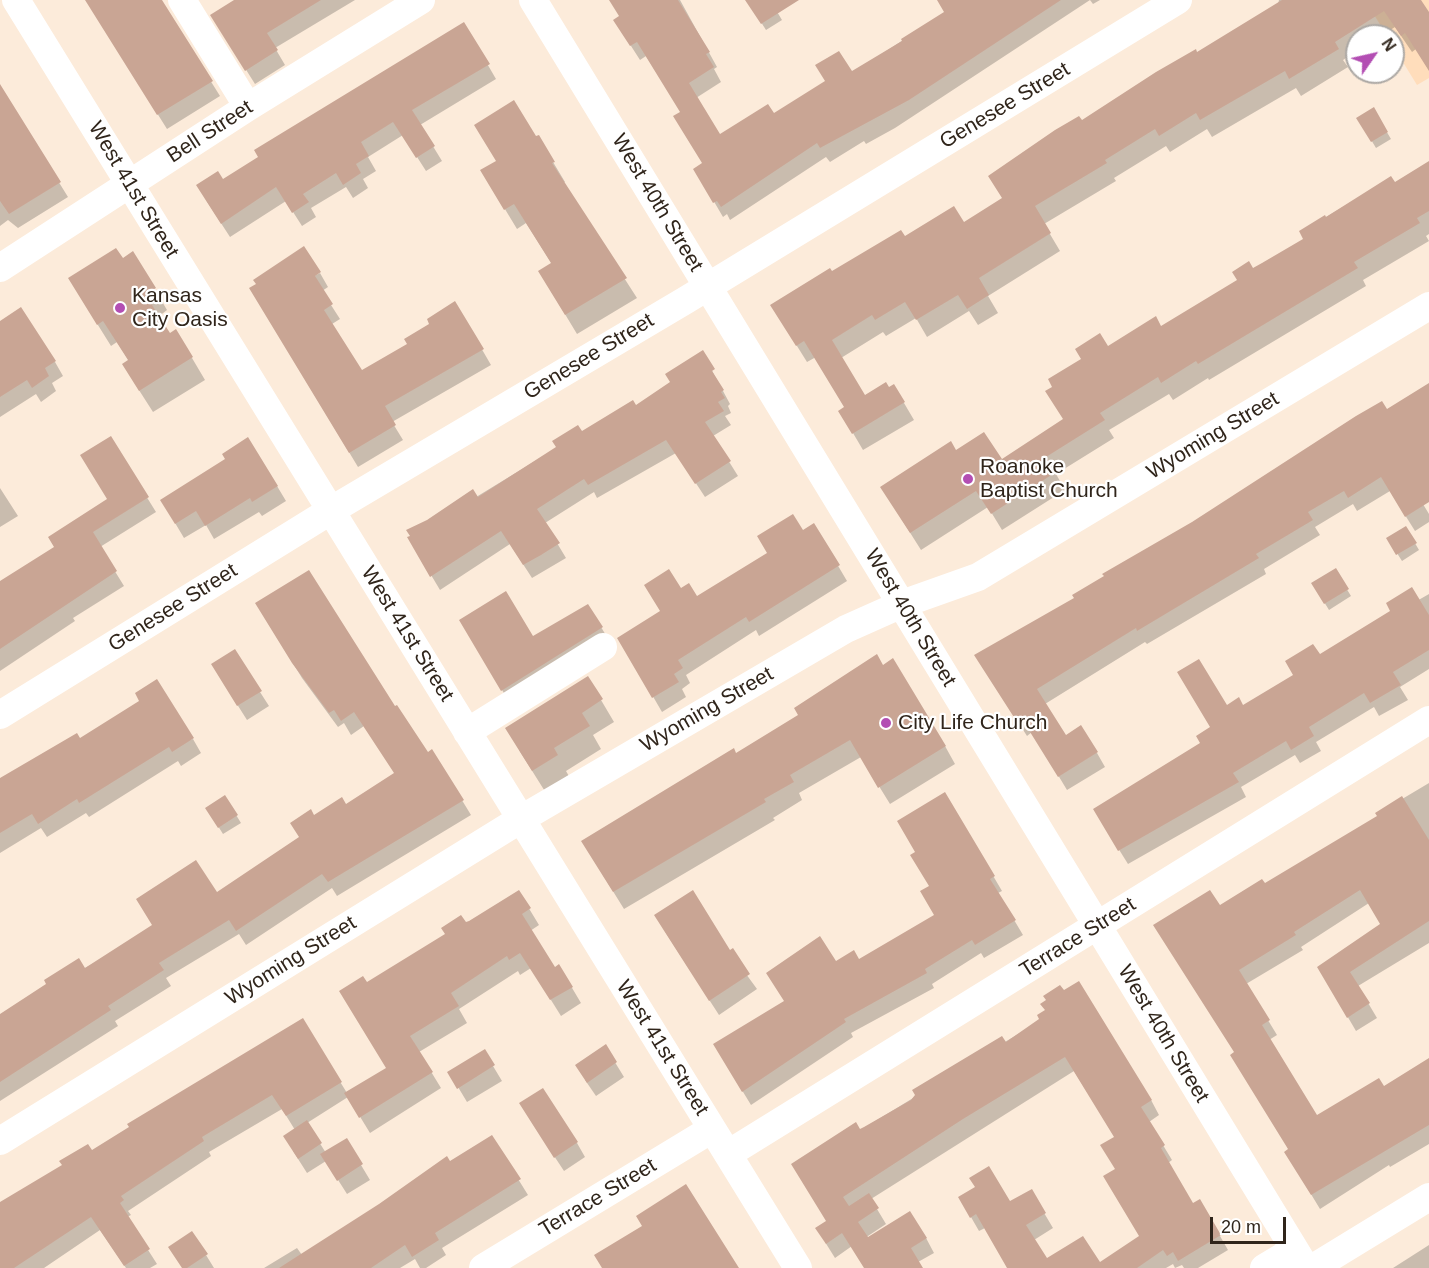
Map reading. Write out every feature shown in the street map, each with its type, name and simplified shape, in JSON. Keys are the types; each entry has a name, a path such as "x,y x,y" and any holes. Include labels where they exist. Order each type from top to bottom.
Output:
{"street":[{"name":"West 41st Street","path":"16,0 798,1268"},
{"path":"182,0 248,107"},
{"name":"Bell Street","path":"0,268 248,107 421,0"},
{"name":"West 40th Street","path":"533,0 1304,1262"},
{"name":"Genesee Street","path":"0,715 330,511 708,286 1178,0"},
{"name":"Wyoming Street","path":"0,1141 521,819 846,628 902,604 978,577 1429,306"},
{"path":"467,732 603,647"},
{"name":"Terrace Street","path":"728,1154 1429,720"},
{"name":"Terrace Street","path":"483,1268 712,1129"},
{"path":"1264,1268 1304,1262 1429,1197"}],"shaded area":[{"path":"1365,0 1429,0 1429,78 1417,85 1405,66 1405,24 1380,24"}],"building":[{"path":"85,0 162,0 213,81 157,115"},
{"path":"234,0 321,0 267,33 278,50 245,71 210,15"},
{"path":"609,0 678,0 710,52 706,54 714,67 689,83 720,134 768,104 774,113 825,81 815,65 839,51 852,71 902,41 901,39 944,12 937,0 1061,0 909,100 820,148 817,143 721,207 717,201 713,203 693,169 702,163 673,116 680,112 637,42 630,46 613,20 619,16"},
{"path":"745,0 799,0 761,24"},
{"path":"1282,0 1421,0 1429,12 1429,71 1405,33 1405,24 1393,24 1384,11 1363,24 1345,24 1345,36 1335,42 1339,49 1289,79 1285,71 1200,120 1196,113 1159,136 1155,129 1105,160 1107,163 1035,206 1051,233 979,278 989,295 967,309 958,295 916,320 905,302 875,320 872,315 832,340 865,395 886,382 889,387 894,384 905,402 852,434 838,411 844,407 804,341 796,346 770,305 830,268 832,271 901,230 905,236 954,206 964,222 1002,198 988,176 1055,130 1079,116 1082,120 1156,72 1196,49 1197,52"},
{"path":"464,22 490,64 412,110 435,146 416,158 393,122 361,142 369,156 356,164 361,173 343,185 336,173 303,194 309,202 292,213 276,187 221,224 196,185 218,171 223,179 258,157 254,150"},
{"path":"0,84 61,182 9,214 0,201"},
{"path":"514,100 536,136 539,135 555,162 552,163 627,278 565,315 538,271 551,263 514,204 504,210 480,170 496,161 474,125"},
{"path":"1374,107 1388,132 1371,142 1356,118"},
{"path":"1429,161 1429,211 1417,218 1420,223 1354,262 1358,268 1198,364 1196,361 1161,383 1158,377 1100,413 1105,420 1046,457 1056,472 991,514 976,491 910,533 880,487 951,441 956,450 984,432 1002,459 1063,419 1045,391 1052,387 1048,379 1081,359 1075,349 1100,333 1108,346 1156,316 1161,326 1237,280 1232,272 1249,261 1253,268 1262,263 1303,239 1299,231 1325,215 1326,217 1391,176 1395,182"},
{"path":"304,246 321,272 315,276 333,304 324,310 362,370 407,344 404,339 429,324 427,319 455,301 484,349 385,406 396,425 349,453 249,288 256,284 253,280"},
{"name":"Kansas City Oasis","path":"116,248 123,258 133,251 156,288 145,294 170,333 176,329 193,357 139,391 122,364 128,360 103,321 97,325 68,278"},
{"path":"21,307 56,361 45,368 49,376 32,388 27,380 0,397 0,321"},
{"path":"703,350 715,369 712,371 724,390 721,392 725,398 718,402 724,411 705,422 731,461 695,484 666,440 588,485 584,479 537,509 560,543 541,555 523,565 501,531 430,577 407,537 410,536 406,530 427,520 473,489 478,497 556,447 552,441 578,425 582,431 633,400 636,405 670,382 665,374"},
{"path":"1429,383 1429,502 1405,517 1381,477 1348,498 1344,491 1308,512 1313,520 1256,554 1259,558 1137,631 1136,628 1037,689 1066,735 1081,725 1098,752 1058,777 1022,719 1017,722 974,655 1074,598 1072,595 1104,576 1102,574 1192,522 1356,416 1382,401 1387,409"},
{"path":"111,436 149,497 93,532 117,571 0,649 0,581 54,547 48,537 107,499 80,455"},
{"path":"248,437 278,486 252,502 250,498 205,526 196,511 175,524 160,500 225,459 222,454"},
{"path":"793,514 803,530 814,523 840,565 749,622 746,617 678,660 683,668 674,674 679,682 652,698 617,638 660,611 644,585 669,569 681,588 689,583 697,596 767,553 757,536"},
{"path":"1406,526 1417,543 1396,555 1386,538"},
{"path":"1336,568 1349,589 1324,604 1311,583"},
{"path":"309,570 395,706 397,705 428,752 432,749 464,800 328,882 322,874 236,931 229,920 159,963 164,970 108,1006 111,1010 0,1082 0,1014 46,984 44,980 79,958 85,968 152,925 136,899 196,860 217,892 299,837 290,823 311,809 314,815 342,797 346,804 394,773 354,712 341,721 334,710 329,713 292,663 255,603"},
{"path":"1412,587 1429,615 1429,650 1393,672 1401,685 1370,703 1364,693 1309,727 1314,736 1291,750 1286,741 1233,773 1239,782 1118,851 1093,809 1200,743 1196,736 1210,727 1177,672 1199,659 1227,705 1239,697 1243,705 1293,675 1285,661 1313,644 1320,654 1390,611 1386,603"},
{"path":"506,591 533,636 588,604 603,627 501,691 459,620"},
{"path":"235,649 262,691 237,706 211,664"},
{"path":"877,654 883,665 893,658 946,746 878,788 850,740 790,775 794,782 764,799 766,802 613,892 581,841 734,748 736,753 798,715 794,708"},
{"path":"588,676 603,699 582,713 590,726 554,748 558,755 532,771 505,728"},
{"path":"157,679 194,738 172,752 169,747 79,803 77,799 38,824 32,814 0,833 0,778 77,733 80,738 139,701 135,693"},
{"path":"945,792 995,876 990,879 1016,920 975,945 972,940 925,969 927,973 844,1019 846,1022 742,1092 713,1044 784,1001 766,973 820,936 836,961 854,950 859,959 934,915 920,891 929,886 910,855 915,852 897,821"},
{"path":"225,795 238,815 218,828 205,808"},
{"path":"1402,796 1429,840 1429,921 1350,972 1370,1003 1347,1018 1317,967 1380,924 1360,890 1294,932 1296,935 1239,970 1270,1020 1262,1025 1317,1115 1379,1078 1384,1086 1429,1058 1429,1125 1311,1195 1284,1152 1288,1149 1230,1055 1234,1052 1153,925 1210,890 1220,905 1262,879 1265,883 1377,816 1375,813"},
{"path":"519,890 531,908 522,914 555,967 559,964 573,987 550,1000 520,953 509,960 507,956 451,993 459,1006 410,1036 433,1072 359,1118 344,1093 386,1068 339,991 363,976 367,982 445,934 441,928 461,915 466,922 469,921"},
{"path":"693,890 730,950 733,948 750,974 709,1001 654,915"},
{"path":"1079,981 1152,1100 1141,1107 1165,1145 1161,1148 1193,1203 1200,1199 1221,1235 1178,1261 1173,1252 1167,1256 1163,1250 1137,1268 1007,1268 976,1214 970,1218 958,1197 975,1187 969,1178 989,1166 1010,1201 1032,1189 1046,1213 1026,1225 1047,1258 1083,1236 1100,1262 1139,1236 1103,1176 1115,1169 1100,1145 1114,1137 1065,1057 963,1119 843,1197 849,1206 869,1193 879,1208 858,1222 868,1237 910,1211 927,1238 911,1248 923,1268 864,1268 842,1233 826,1244 815,1228 826,1221 791,1164 856,1122 860,1129 911,1100 915,1095 912,1090 1002,1036 1006,1042 1039,1019 1037,1015 1045,1010 1040,1004 1046,1000 1043,996 1060,985 1064,990"},
{"path":"303,1018 342,1082 286,1116 272,1095 202,1137 204,1141 121,1196 124,1200 120,1203 150,1249 124,1266 91,1217 14,1268 0,1268 0,1202 62,1165 59,1161 88,1144 92,1150 129,1127 127,1124"},
{"path":"606,1044 617,1062 587,1083 575,1065"},
{"path":"485,1049 495,1065 457,1089 447,1072"},
{"path":"543,1088 578,1142 554,1158 519,1103"},
{"path":"307,1120 322,1143 298,1159 283,1136"},
{"path":"492,1135 521,1179 435,1233 439,1240 412,1257 405,1245 371,1268 279,1268 379,1204 447,1156 450,1161"},
{"path":"347,1138 363,1164 337,1181 320,1154"},
{"path":"686,1184 739,1268 602,1268 594,1255 642,1226 636,1216"},
{"path":"192,1231 208,1254 187,1268 182,1268 168,1247"}],"place":[{"name":"Kansas City Oasis","path":"120,308"},
{"name":"Roanoke Baptist Church","path":"968,479"},
{"name":"City Life Church","path":"886,723"}]}
